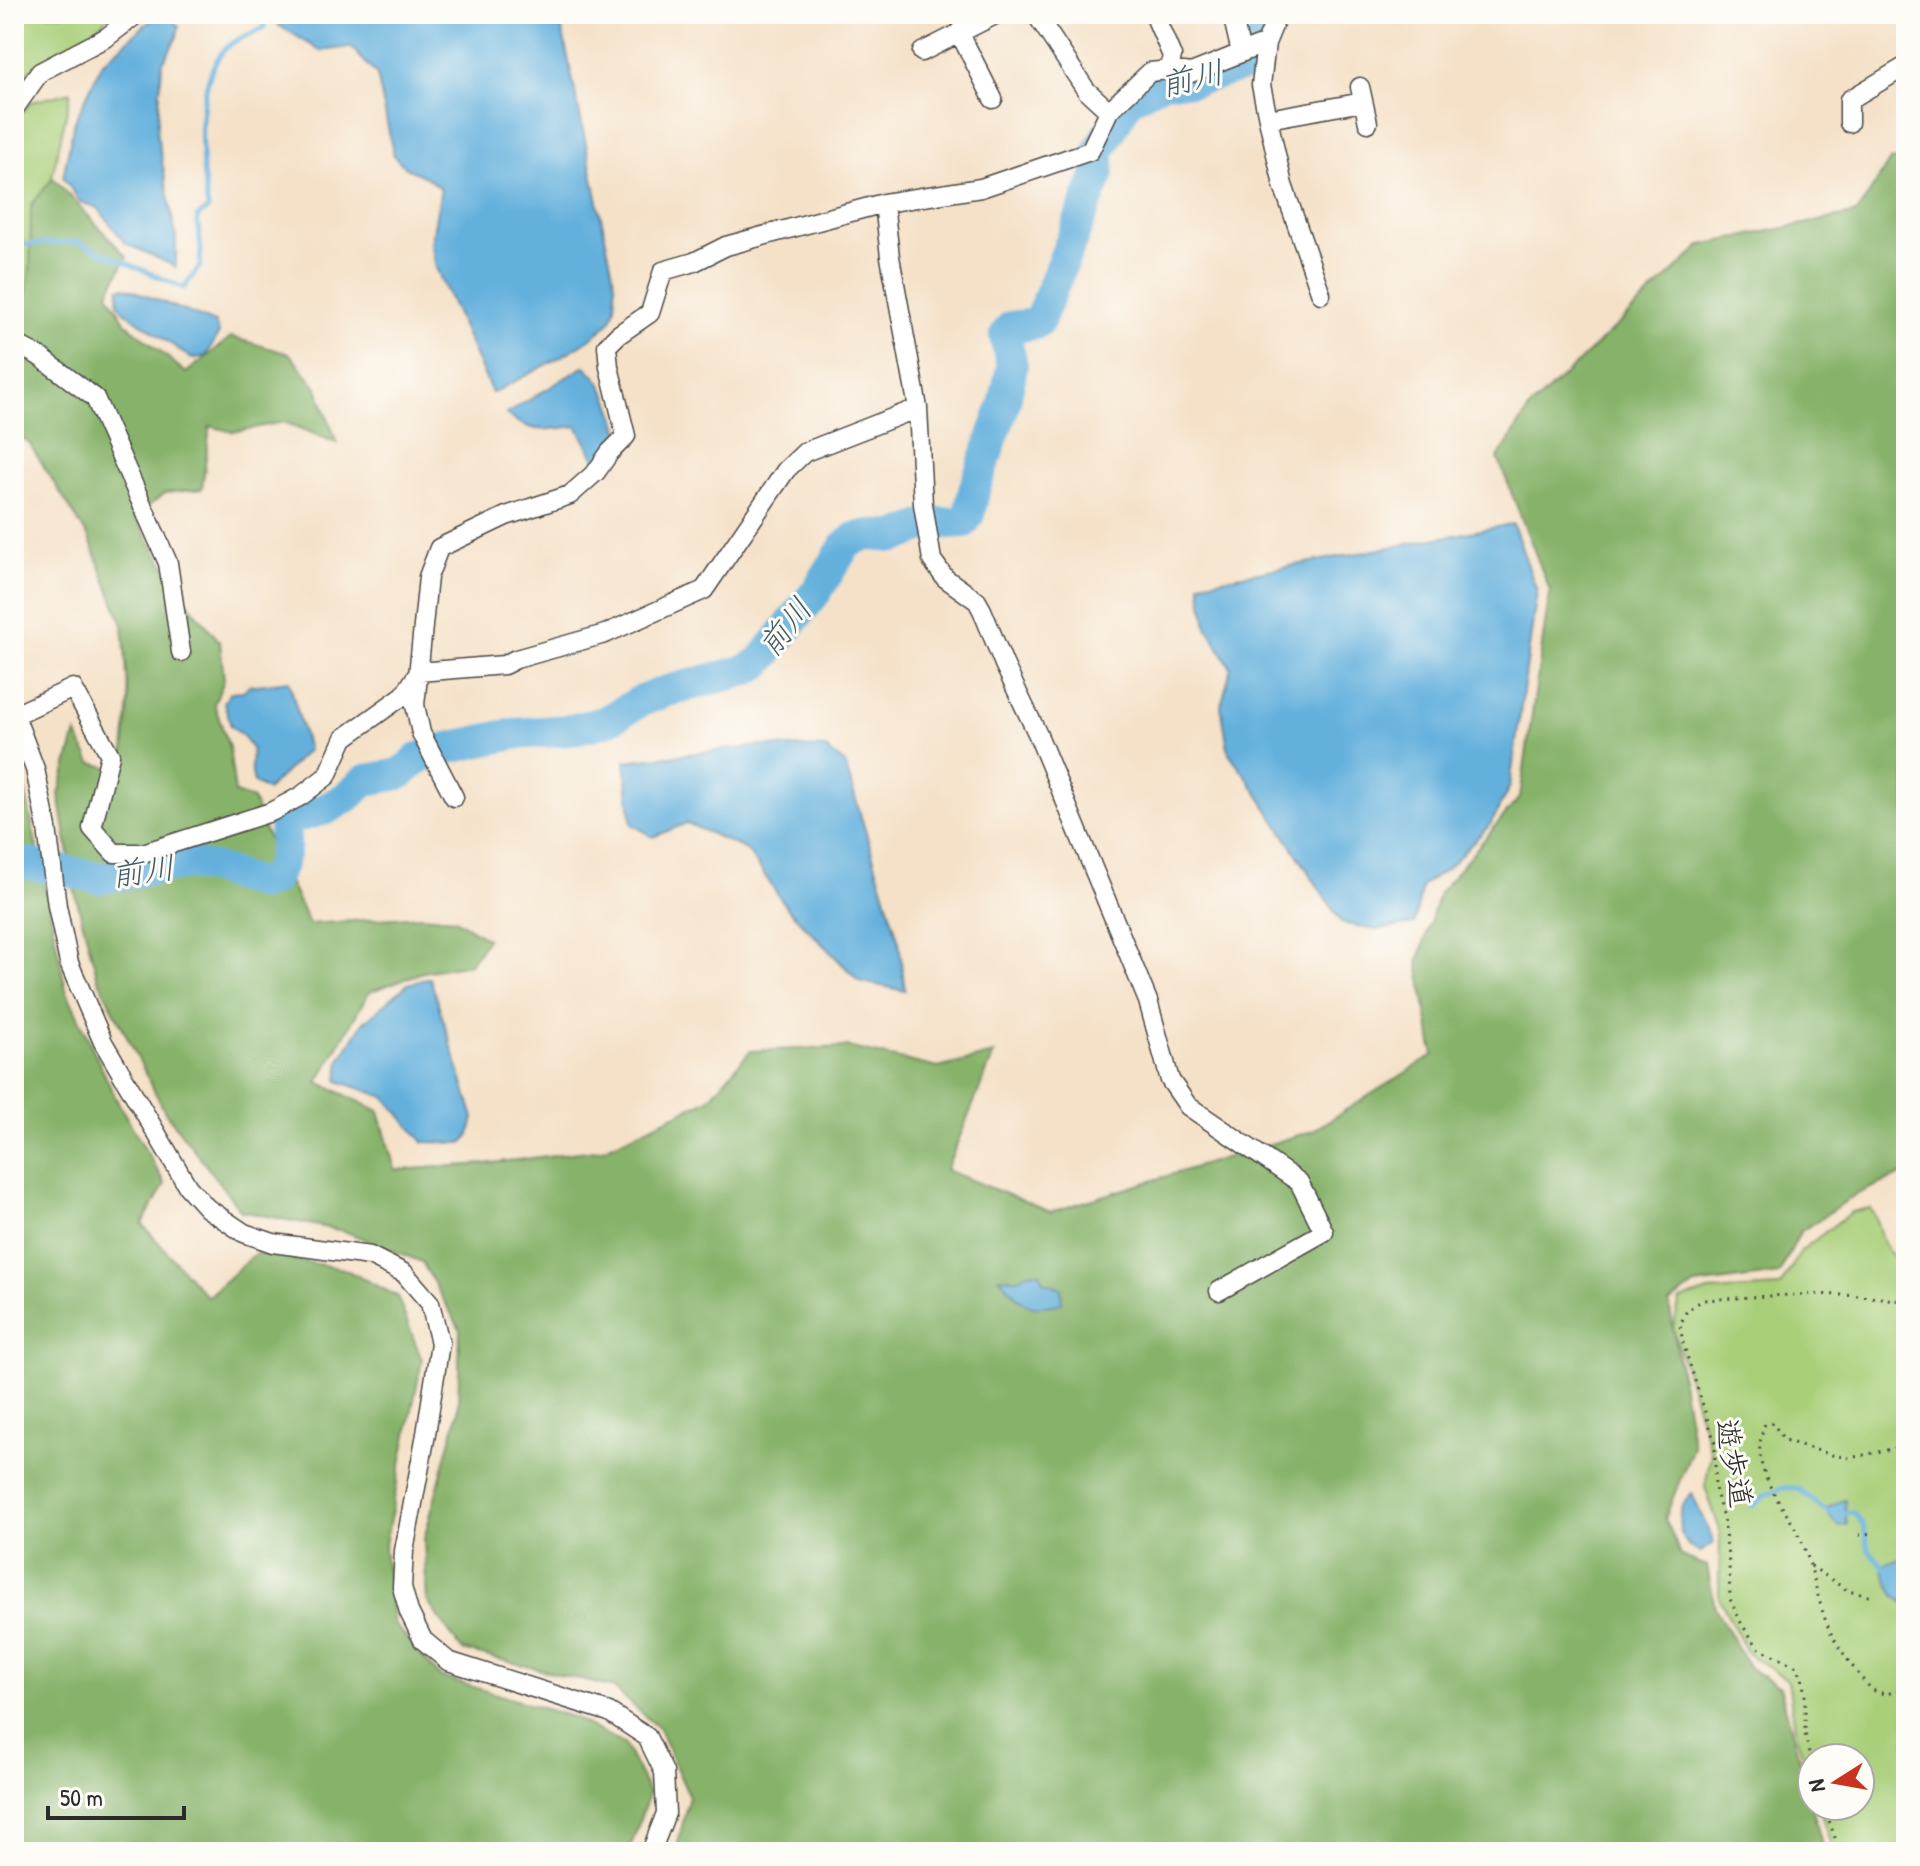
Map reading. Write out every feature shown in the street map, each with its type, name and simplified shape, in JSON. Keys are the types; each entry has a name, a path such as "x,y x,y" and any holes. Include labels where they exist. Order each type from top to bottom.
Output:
{"street":[{"path":"14,109 40,72 107,37 137,14"},
{"path":"922,52 968,24 997,14"},
{"path":"1036,14 1086,90 1109,111"},
{"path":"1154,14 1172,56 1169,70"},
{"path":"1232,14 1241,53"},
{"path":"1278,14 1266,43 1261,85 1283,185 1321,294"},
{"path":"968,24 993,99"},
{"path":"454,797 421,733 415,705 428,577 439,548 506,516 570,495 596,472 626,436 607,346 650,313 663,271 694,262 726,246 884,203 981,188 1090,151 1109,111 1150,72 1169,70 1191,73 1266,43"},
{"path":"1849,123 1849,100 1906,66"},
{"path":"1268,119 1362,95 1368,123"},
{"path":"884,203 890,257 918,408 923,504 932,560 945,578 977,601 982,610 1038,735 1148,1001 1170,1080 1188,1106 1299,1182 1324,1232 1219,1291"},
{"path":"14,343 39,356 95,398 168,563 181,652"},
{"path":"419,672 504,665 605,634 704,590 786,470 805,452 918,408"},
{"path":"419,672 404,695 344,738 327,776 301,796 271,812 143,853 114,853 92,828 110,755 73,688 15,714 35,769 69,963 103,1042 188,1187 207,1208 244,1233 273,1243 370,1256 404,1273 430,1303 440,1343 404,1551 402,1587 409,1612 423,1640 448,1661 609,1712 647,1737 664,1772 666,1813 651,1852"}],"path":[{"name":"遊歩道","path":"1807,1742 1802,1676 1795,1666 1759,1648 1742,1625 1730,1599 1723,1518 1715,1488 1715,1443 1680,1325 1687,1310 1703,1300 1817,1293 1906,1302"},
{"path":"1896,1448 1900,1417 1906,1410"},
{"path":"1896,1448 1850,1458 1832,1457 1784,1440 1773,1423 1765,1424 1761,1433 1758,1458 1774,1499 1784,1508 1803,1543 1832,1634 1868,1686 1877,1693 1892,1693 1906,1686"},
{"path":"1896,1448 1906,1457"},
{"path":"1859,1535 1871,1533"},
{"path":"1811,1566 1848,1591 1869,1596"},
{"path":"1830,1822 1840,1852"}],"green space":[{"path":"14,14 111,14 99,26 14,80"},
{"path":"71,92 20,321 14,319 14,125 31,102"},
{"path":"1906,158 1906,1173 1857,1194 1800,1232 1779,1274 1695,1285 1669,1303 1693,1447 1665,1518 1681,1556 1707,1566 1715,1608 1749,1668 1780,1687 1796,1747 1796,1822 1816,1822 1824,1852 676,1852 689,1796 659,1729 614,1688 462,1650 427,1601 424,1539 458,1412 460,1329 422,1262 344,1231 241,1211 165,1112 98,979 76,897 59,794 76,733 91,763 122,771 129,701 123,625 89,538 29,443 14,432 14,352 30,271 31,205 53,178 127,257 108,293 126,323 186,373 231,337 290,354 317,388 337,443 284,422 233,432 210,426 202,489 165,493 135,517 185,599 220,642 224,680 214,704 229,747 235,793 253,799 309,924 422,916 455,919 487,939 470,964 423,972 369,992 318,1082 379,1111 395,1170 484,1164 603,1149 709,1099 750,1051 848,1047 938,1068 994,1054 946,1170 1051,1212 1312,1131 1434,1055 1418,963 1439,893 1520,797 1550,591 1498,458 1530,408 1702,245 1857,213 1890,160"},
{"path":"14,748 66,990 115,1097 165,1184 142,1224 207,1297 256,1253 344,1269 397,1296 422,1360 384,1549 394,1624 440,1677 572,1717 624,1744 649,1793 632,1843 618,1852 14,1852"},
{"path":"1870,1208 1884,1245 1906,1264 1906,1852 1833,1852 1824,1822 1876,1822 1876,1742 1798,1742 1788,1680 1748,1654 1719,1598 1720,1530 1705,1487 1711,1453 1673,1328 1680,1300 1709,1291 1780,1287 1801,1251 1851,1212"}],"water":[{"path":"277,14 559,14 615,284 615,308 610,321 573,350 492,393 436,268 431,243 441,189 428,178 406,168 394,156 377,75 351,47 321,51 278,25"},
{"path":"168,16 179,26 177,37 162,64 157,134 176,238 176,267 125,243 98,208 80,202 63,177 74,123 102,63 152,19"},
{"path":"125,287 215,323 219,333 206,356 192,359 123,310 118,303 119,288"},
{"path":"585,366 604,390 622,438 599,466 577,426 532,428 506,414"},
{"path":"1513,524 1537,591 1510,786 1490,825 1449,867 1422,886 1414,924 1376,930 1342,923 1229,753 1221,706 1231,668 1207,627 1200,583"},
{"path":"289,681 308,750 267,790 254,783 252,749 231,726 224,702 231,692 243,691 249,686"},
{"path":"761,746 825,748 845,764 899,942 905,991 859,981 788,909 747,850 687,823 653,837 632,824 625,761"},
{"path":"430,978 474,1118 470,1135 462,1143 423,1142 385,1097 338,1081 340,1060 362,1024 408,984"},
{"path":"1040,1272 1044,1282 1061,1288 1062,1303 1032,1306 1020,1299 999,1277 1017,1279 1027,1273"},
{"path":"1692,1494 1714,1543 1700,1552 1688,1545 1680,1525 1683,1505"},
{"path":"1845,1499 1847,1525 1839,1526 1828,1515 1828,1508"},
{"path":"1906,1559 1906,1604 1895,1596 1883,1571 1885,1564"}],"waterway":[{"path":"14,245 79,242 184,288 200,266 197,217 208,209 202,151 206,88 224,50 239,39 263,29 268,14"},
{"name":"前川","path":"14,861 100,878 188,864 213,868 261,884 273,880 281,864 288,819 326,809 347,797 366,780 400,774 418,759 435,751 513,734 570,730 604,722 641,701 747,670 760,662 816,592 845,546 855,538 870,535 895,537 928,524 964,522 1004,405 1012,366 1005,336 1011,327 1039,321 1099,172 1099,151 1128,100 1164,80 1194,81 1247,65 1251,41 1246,26 1250,14"},
{"path":"1752,1506 1782,1488 1797,1488 1828,1512 1854,1513 1863,1525 1868,1549 1884,1567"}]}
